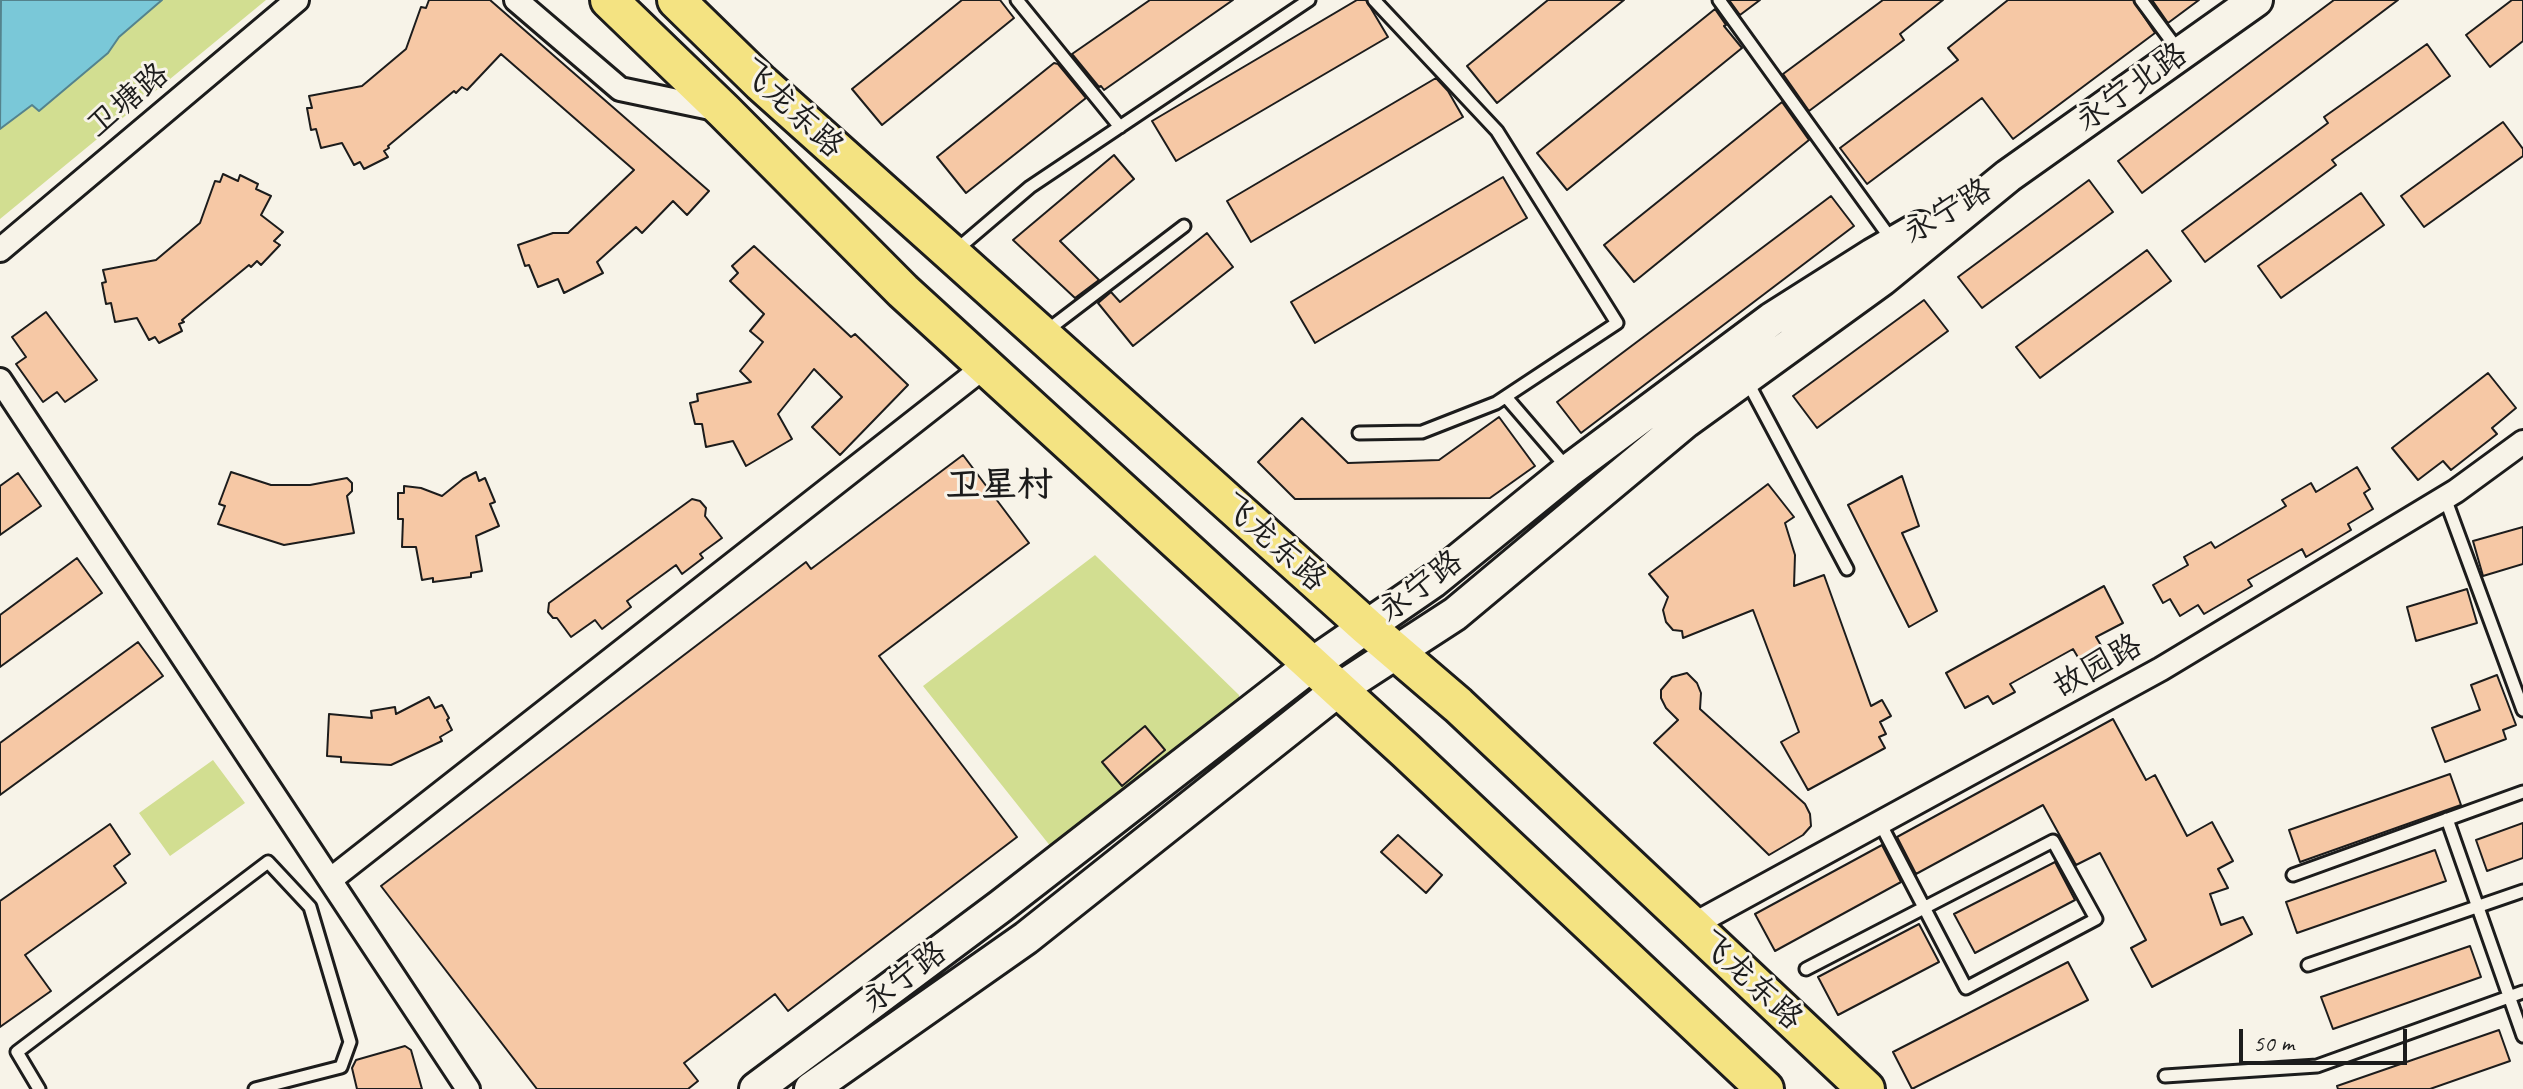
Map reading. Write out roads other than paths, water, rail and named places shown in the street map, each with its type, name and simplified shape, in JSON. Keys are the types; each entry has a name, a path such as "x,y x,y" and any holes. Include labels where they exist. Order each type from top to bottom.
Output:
{"main road":[{"name":"飞龙东路","path":"609,0 903,291 1417,761 1765,1089"},
{"name":"飞龙东路","path":"676,0 761,83 1458,705 1866,1089"},
{"name":"永宁北路","path":"2008,176 2256,0"},
{"name":"永宁路","path":"756,1089 1001,906 1311,665 1433,581 1569,471 1772,319 2008,176"},
{"name":"永宁路","path":"811,1089 1026,938 1338,690 1455,614 1686,421 1882,279 2008,176"}],"street":[{"name":"卫塘路","path":"0,250 297,0"},
{"path":"516,0 620,89 724,111"},
{"path":"330,880 984,367"},
{"path":"0,380 468,1089"},
{"name":"故园路","path":"1691,926 2161,669 2445,498 2523,442"}],"lane":[{"path":"1017,0 1120,127"},
{"path":"952,254 1030,187 1309,0"},
{"path":"1359,433 1422,432 1496,403 1617,323 1497,131 1374,0"},
{"path":"1719,0 1894,243"},
{"path":"2141,0 2180,54"},
{"path":"1041,335 1184,226"},
{"path":"1746,378 1847,569"},
{"path":"1506,397 1569,471"},
{"path":"2445,498 2523,710"},
{"path":"2293,875 2523,792"},
{"path":"2447,819 2523,1036"},
{"path":"1806,969 1924,908 2053,841 2096,919 1966,988 1924,908 1880,823"},
{"path":"39,1089 17,1052 268,862 310,907 350,1042 341,1067 255,1089"},
{"path":"2308,965 2523,891"},
{"path":"2165,1076 2317,1066 2523,992"},
{"path":"313,1074 317,1089"}],"water":[{"path":"1,0 162,0 119,37 108,53 39,111 32,105 0,129"}],"district":[{"name":"卫星村","path":"999,487"}]}
